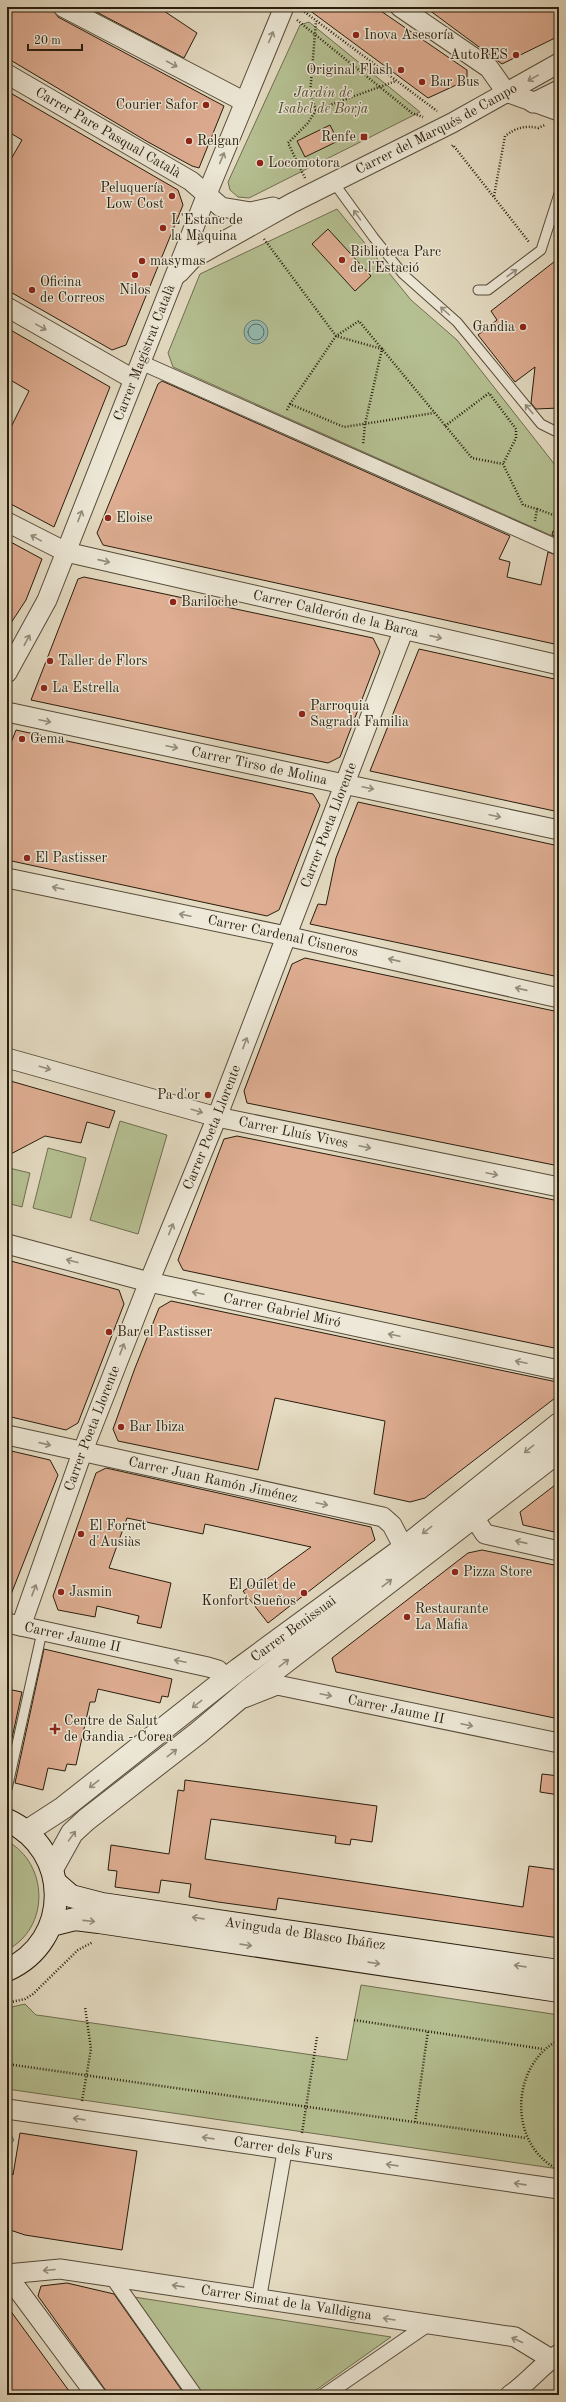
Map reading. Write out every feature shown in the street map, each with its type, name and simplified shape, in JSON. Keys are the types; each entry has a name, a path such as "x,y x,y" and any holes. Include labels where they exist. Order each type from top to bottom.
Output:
{"street":[{"path":"63,7 245,102"},
{"name":"Carrer Magistrat Català","path":"7,673 47,600 207,194 284,7"},
{"path":"400,7 490,68 506,92 533,103 553,118"},
{"name":"Carrer del Marqués de Campo","path":"176,275 192,259 292,203 452,123 559,63"},
{"name":"Carrer Pare Pasqual Català","path":"7,74 191,181 207,194"},
{"name":"Carrer del Marqués de Campo","path":"533,103 559,90"},
{"name":"Carrer del Marqués de Campo","path":"207,194 212,201 221,207 236,211 251,212 292,203"},
{"path":"7,307 137,370 281,424 559,548"},
{"name":"Carrer Calderón de la Barca","path":"7,522 66,552 559,665"},
{"name":"Carrer Poeta Llorente","path":"14,1625 149,1282 217,1117 404,630"},
{"name":"Carrer Tirso de Molina","path":"7,712 346,783 559,830"},
{"name":"Carrer Cardenal Cisneros","path":"7,878 286,936 559,998"},
{"name":"Carrer Lluís Vives","path":"7,1058 217,1117 559,1187"},
{"name":"Carrer Gabriel Miró","path":"7,1244 149,1282 559,1370"},
{"name":"Carrer Benissuai","path":"26,1832 63,1808 227,1680 404,1548 559,1424"},
{"name":"Carrer Juan Ramón Jiménez","path":"7,1434 82,1453 383,1517 392,1524 404,1548"},
{"name":"Carrer Benissuai","path":"54,1876 72,1833 86,1820 198,1733 235,1701 559,1451"},
{"path":"473,1516 486,1534 559,1551"},
{"name":"Carrer Jaume II","path":"14,1625 208,1666 218,1670 227,1680"},
{"name":"Carrer Jaume II","path":"235,1701 277,1685 559,1744"},
{"path":"7,1820 26,1832 40,1847 54,1876 56,1904 51,1925 38,1947 19,1964 7,1970"},
{"name":"Avinguda de Blasco Ibáñez","path":"54,1876 71,1896 102,1904 559,1971"},
{"name":"Avinguda de Blasco Ibáñez","path":"51,1925 75,1919 99,1922 559,1991"},
{"name":"Carrer dels Furs","path":"7,2109 559,2189"},
{"path":"259,2298 292,2150"},
{"name":"Carrer Simat de la Valldigna","path":"7,2274 60,2269 259,2298 426,2325 515,2337 556,2358"},
{"path":"7,2274 96,2395"},
{"path":"112,2277 195,2395"},
{"path":"325,2395 426,2325"},
{"path":"510,2395 527,2383 556,2358"}],"lane":[{"path":"334,183 374,238 403,274 457,322 541,424 559,433"},
{"path":"478,290 488,290 541,250 559,194"},
{"path":"7,1789 42,1632"}],"path":[{"path":"250,7 260,7"},
{"path":"298,7 452,123"},
{"path":"316,21 310,95 316,110"},
{"path":"312,193 288,143 308,123 316,110 397,81"},
{"path":"494,197 505,136 515,128 528,126 538,128 553,118"},
{"path":"253,225 336,336 382,349"},
{"path":"281,424 290,404 336,336 359,321 472,458 503,464"},
{"path":"362,461 365,424 382,349"},
{"path":"445,426 488,393 516,430 516,438 503,464"},
{"path":"290,404 344,427 434,413"},
{"path":"503,464 524,505 559,517"},
{"path":"532,536 537,509"},
{"path":"7,2003 25,1999 33,1994 78,1950 92,1942 99,1941"},
{"path":"80,2120 91,2049 85,2007"},
{"path":"354,2020 543,2049"},
{"path":"415,2122 428,2031"},
{"path":"292,2150 306,2106 317,2037"},
{"path":"559,2040 543,2049 529,2068 521,2095 522,2117 526,2138 538,2153 559,2170"},
{"path":"7,2064 526,2138"}],"green space":[{"name":"Jardín de Isabel de Borja","path":"309,22 420,112 249,198 238,197 230,190 228,182 300,25"},
{"path":"337,209 411,300 457,340 559,470 559,539 173,367 168,353 200,274"},
{"path":"120,1121 167,1135 138,1234 90,1220"},
{"path":"48,1148 86,1158 71,1218 33,1208"},
{"path":"9,1168 30,1173 22,1207 7,1203"},
{"path":"7,1841 21,1851 31,1865 37,1880 39,1896 37,1912 31,1927 21,1940 7,1950"},
{"path":"361,1985 559,2015 559,2169 7,2089 7,2008 25,2004 36,2015 347,2060"},
{"path":"134,2297 391,2337 309,2395 204,2395"}],"water":[{"path":"256,320 264,324 268,332 264,340 256,344 248,340 244,332 248,324"},
{"path":"7,2128 14,2140 7,2149"}],"building":[{"path":"7,7 52,7 58,17 224,106 199,168 192,166 148,142 7,58"},
{"path":"87,7 158,7 197,33 184,58"},
{"path":"305,7 375,7 467,70 467,80 428,98"},
{"path":"425,7 559,7 559,36 502,64"},
{"path":"7,91 178,190 183,205 126,345 112,350 7,290 7,166 22,140 7,131"},
{"path":"330,125 338,141 305,157 297,141"},
{"name":"Biblioteca Parc de l'Estació","path":"328,229 371,276 355,291 312,244"},
{"name":"Gandia","path":"559,258 559,408 536,409 531,403 535,367 515,382 478,335 497,320 491,311"},
{"path":"7,328 110,387 54,527 7,502 7,435 29,391 7,378"},
{"path":"162,381 510,536 499,559 510,562 507,577 541,585 548,552 559,556 559,645 103,545 97,533 158,384"},
{"path":"553,531 559,532 559,539 552,535"},
{"path":"7,540 42,559 26,600 7,629"},
{"path":"84,577 373,638 380,652 340,757 328,763 31,700 78,579"},
{"path":"419,649 559,680 559,812 370,771"},
{"path":"16,730 313,794 320,805 279,910 267,916 7,860 7,753"},
{"path":"358,802 559,846 559,977 310,924 318,904 326,905 336,858"},
{"path":"305,958 559,1012 559,1166 247,1103 244,1091 292,964"},
{"path":"7,1080 115,1111 109,1128 87,1122 81,1143 45,1136 7,1156"},
{"path":"237,1136 559,1201 559,1349 183,1270 178,1260 224,1139"},
{"path":"7,1260 119,1290 124,1304 78,1423 66,1430 7,1416"},
{"path":"171,1301 557,1382 559,1395 425,1498 410,1502 374,1494 385,1421 275,1398 258,1470 118,1441 113,1429 135,1368 159,1308"},
{"path":"7,1450 50,1460 58,1475 8,1602"},
{"path":"106,1468 371,1527 375,1540 268,1623 243,1591 262,1579 264,1581 311,1547 205,1524 203,1534 127,1518 109,1568 171,1583 161,1628 137,1623 139,1616 97,1606 95,1617 58,1610 53,1596 96,1473"},
{"path":"559,1482 559,1533 523,1525 520,1512"},
{"path":"482,1550 559,1566 559,1719 336,1672 332,1658 468,1553"},
{"name":"Centre de Salut de Gandia - Corea","path":"44,1649 172,1679 168,1697 162,1696 160,1703 98,1689 95,1702 90,1702 76,1765 67,1764 65,1771 48,1768 43,1790 15,1783"},
{"path":"7,1689 22,1692 7,1761"},
{"path":"542,1774 559,1776 559,1795 540,1792"},
{"path":"185,1780 377,1806 372,1842 351,1839 350,1845 335,1843 336,1836 211,1819 205,1859 523,1907 529,1866 559,1870 559,1938 278,1898 276,1910 218,1902 189,1897 191,1884 161,1880 159,1893 115,1887 117,1871 108,1870 111,1845 169,1854 178,1790 184,1791"},
{"path":"20,2133 137,2151 122,2250 25,2235 7,2229 7,2167 13,2175"},
{"path":"67,2283 114,2294 185,2395 109,2395 38,2296 41,2286"},
{"path":"7,2306 72,2395 7,2395"}],"place":[{"name":"Inova Asesoría","path":"356,35"},
{"name":"AutoRES","path":"516,55"},
{"name":"Original Flash","path":"401,70"},
{"name":"Bar Bus","path":"422,82"},
{"name":"Courier Safor","path":"206,105"},
{"name":"Renfe","path":"364,137"},
{"name":"Relgan","path":"189,141"},
{"name":"Locomotora","path":"260,163"},
{"name":"Peluquería Low Cost","path":"172,196"},
{"name":"L'Estanc de la Màquina","path":"163,228"},
{"name":"Biblioteca Parc de l'Estació","path":"342,260"},
{"name":"masymas","path":"142,261"},
{"name":"Nilos","path":"135,275"},
{"name":"Oficina de Correos","path":"32,290"},
{"name":"Gandia","path":"523,327"},
{"name":"Eloise","path":"108,518"},
{"name":"Bariloche","path":"173,602"},
{"name":"Taller de Flors","path":"50,661"},
{"name":"La Estrella","path":"44,688"},
{"name":"Parroquia Sagrada Familia","path":"302,714"},
{"name":"Gema","path":"22,739"},
{"name":"El Pastisser","path":"27,858"},
{"name":"Pa d'or","path":"208,1095"},
{"name":"Bar el Pastisser","path":"109,1332"},
{"name":"Bar Ibiza","path":"121,1427"},
{"name":"El Fornet d'Ausiàs","path":"81,1534"},
{"name":"Pizza Store","path":"455,1572"},
{"name":"Jasmin","path":"61,1592"},
{"name":"El Oulet de Konfort Sueños","path":"304,1593"},
{"name":"Restaurante La Mafia","path":"407,1617"},
{"name":"Centre de Salut de Gandia - Corea","path":"55,1729"}]}
